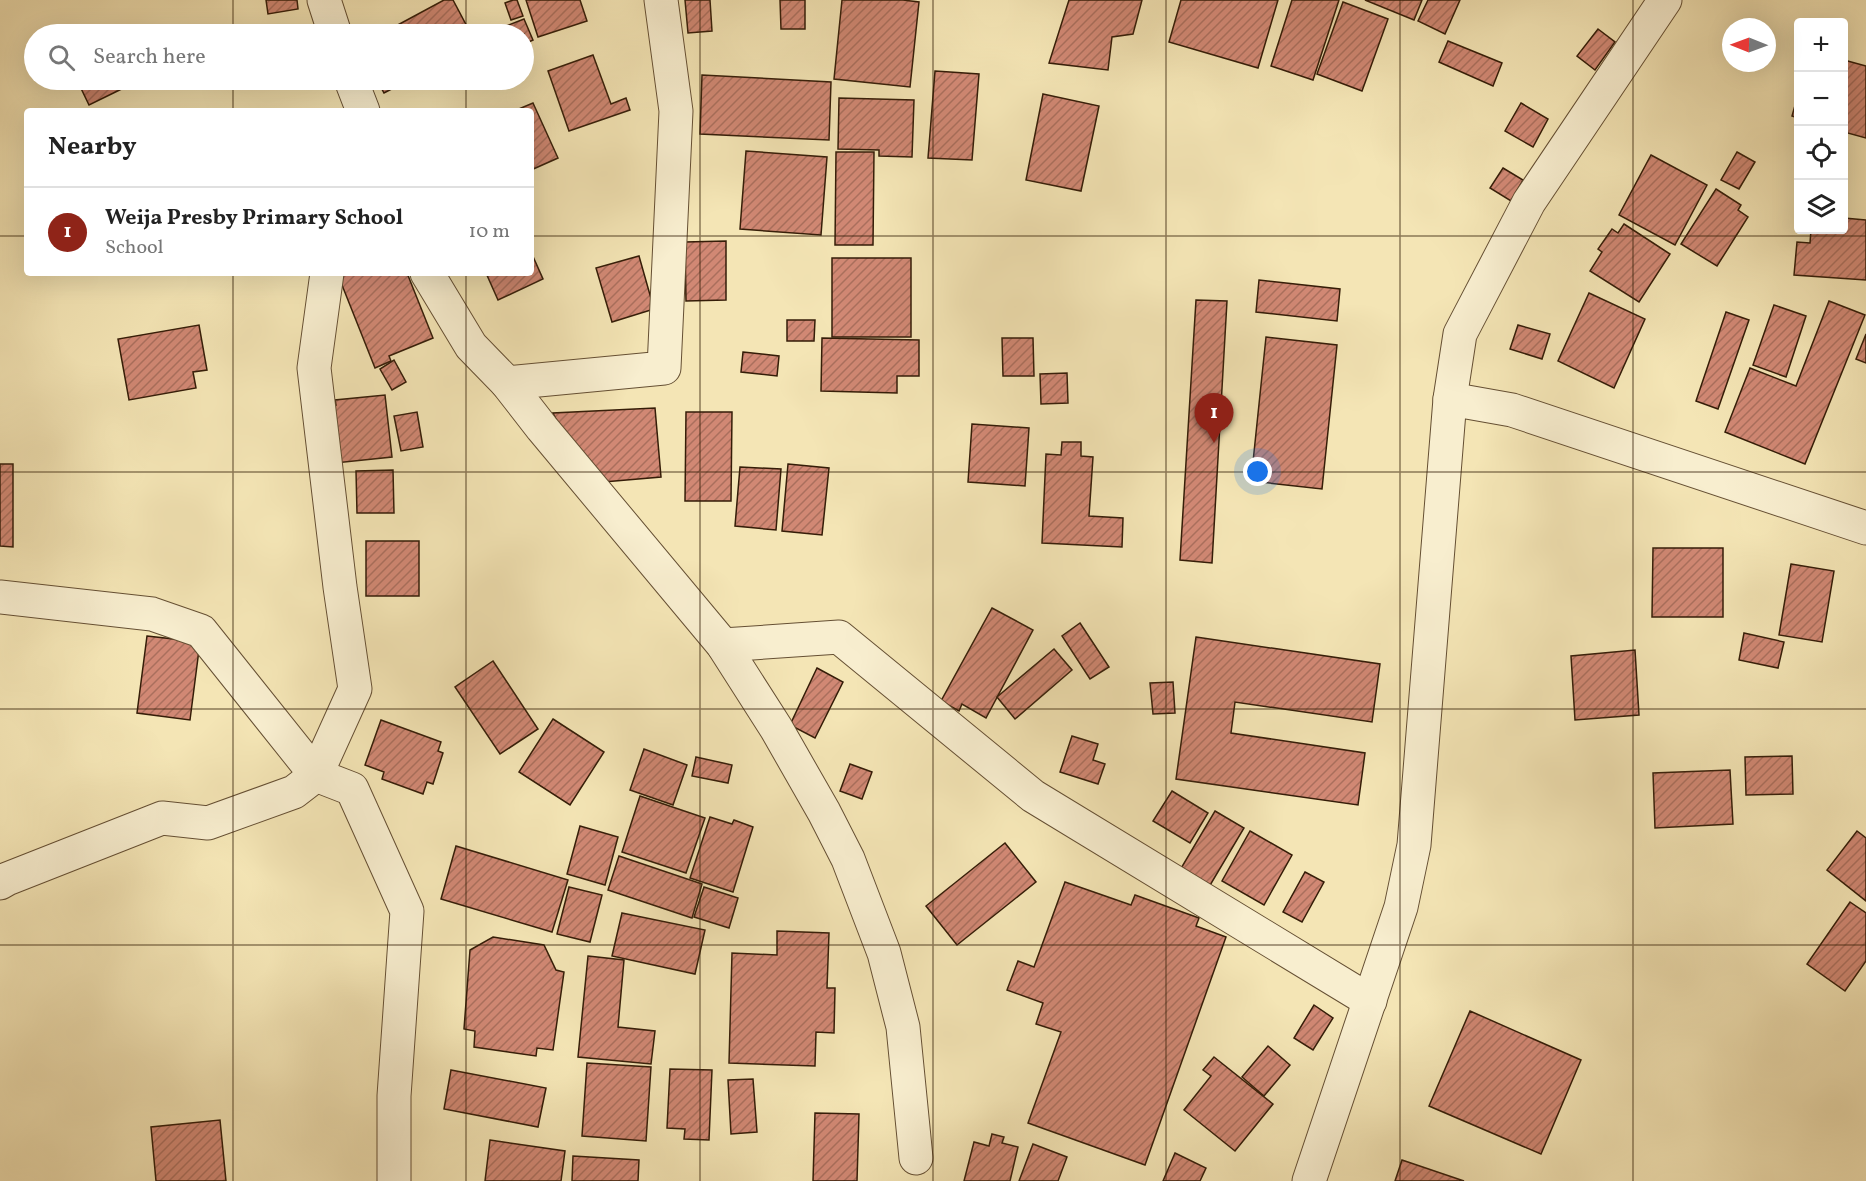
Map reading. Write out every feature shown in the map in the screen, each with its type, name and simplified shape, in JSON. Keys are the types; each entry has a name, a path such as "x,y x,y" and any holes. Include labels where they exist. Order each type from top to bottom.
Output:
{"street":[{"path":"324,0 332,24"},
{"path":"507,383 663,368 676,111 661,0"},
{"path":"1309,1181 1401,907 1414,845 1450,399 1460,334 1529,202 1665,0"},
{"path":"355,90 362,108"},
{"path":"0,883 162,818 208,823 294,792 316,775 355,689 340,587 314,368 327,276"},
{"path":"430,276 471,346 507,383 723,645 776,728 824,812 848,860 884,953 903,1027 916,1158"},
{"path":"1450,399 1512,410 1866,528"},
{"path":"0,597 152,614 201,631 316,775 352,789 407,911 394,1096 394,1181"},
{"path":"723,645 839,637 1033,796 1370,1000"}],"building":[{"path":"266,0 297,0 298,9 268,14"},
{"path":"444,0 453,0 466,24 400,24"},
{"path":"517,0 523,16 511,20 505,3"},
{"path":"526,0 580,0 587,21 538,37"},
{"path":"685,0 710,0 712,31 688,33"},
{"path":"780,0 805,0 805,29 781,29"},
{"path":"842,0 919,2 910,87 834,79"},
{"path":"1069,0 1142,0 1133,34 1112,37 1108,70 1049,63"},
{"path":"1181,0 1278,0 1258,68 1169,42"},
{"path":"1292,0 1339,0 1313,80 1271,66"},
{"path":"1365,0 1422,0 1414,20"},
{"path":"1428,0 1460,0 1445,34 1418,21"},
{"path":"1343,2 1388,19 1362,91 1317,74"},
{"path":"524,19 526,24 511,24"},
{"path":"1598,29 1615,42 1595,70 1577,56"},
{"path":"1448,41 1502,63 1493,86 1439,62"},
{"path":"593,55 611,104 626,98 630,110 569,131 548,71"},
{"path":"1848,61 1866,66 1866,138 1848,133"},
{"path":"935,71 979,74 972,160 928,158"},
{"path":"702,75 831,82 829,140 700,134"},
{"path":"82,90 120,90 89,105"},
{"path":"1043,94 1099,106 1081,191 1026,180"},
{"path":"839,98 914,100 912,157 879,156 879,150 838,149"},
{"path":"533,103 558,158 534,169 534,108 521,108"},
{"path":"1521,103 1548,119 1533,147 1505,131"},
{"path":"746,151 827,157 821,235 740,229"},
{"path":"836,152 874,152 873,245 835,245"},
{"path":"1737,152 1755,162 1739,189 1721,180"},
{"path":"1651,155 1707,185 1675,245 1619,215"},
{"path":"1503,168 1523,180 1511,201 1490,188"},
{"path":"1716,189 1741,205 1738,210 1748,217 1717,266 1681,244"},
{"path":"1848,218 1866,220 1866,280 1794,275 1797,242 1810,243 1811,234 1848,234"},
{"path":"1624,224 1670,254 1639,302 1590,271 1602,252 1598,249 1612,229 1618,233"},
{"path":"726,241 726,300 686,301 685,242"},
{"path":"639,256 654,309 612,322 596,268"},
{"path":"832,258 911,258 911,337 832,337"},
{"path":"534,259 543,279 498,300 487,276 534,276"},
{"path":"338,276 408,276 433,338 389,356 391,361 375,368"},
{"path":"1259,280 1340,289 1337,321 1256,312"},
{"path":"1589,293 1645,319 1614,388 1558,361"},
{"path":"1196,300 1227,301 1212,563 1180,560"},
{"path":"1829,301 1865,315 1805,464 1725,432 1750,368 1796,386"},
{"path":"1774,305 1806,316 1786,377 1753,365"},
{"path":"1726,312 1749,320 1718,409 1696,401"},
{"path":"787,320 815,320 814,341 787,341"},
{"path":"199,325 207,370 193,372 196,388 129,400 118,339"},
{"path":"1518,325 1550,334 1542,359 1510,349"},
{"path":"1866,334 1866,363 1856,359"},
{"path":"1266,337 1337,345 1322,489 1251,481"},
{"path":"822,338 919,340 919,376 897,376 897,393 821,391"},
{"path":"1002,338 1033,338 1034,376 1003,376"},
{"path":"743,352 779,356 777,376 741,372"},
{"path":"394,360 406,382 392,390 380,369"},
{"path":"1067,373 1068,403 1041,404 1040,374"},
{"path":"385,395 392,457 335,463 322,407 336,405 335,400"},
{"path":"655,408 661,477 592,483 553,413"},
{"path":"417,412 423,447 401,451 394,416"},
{"path":"686,412 732,412 731,501 685,501"},
{"path":"972,424 1029,428 1025,486 968,482"},
{"path":"1062,442 1081,442 1081,456 1093,457 1089,516 1123,518 1122,547 1042,543 1046,454 1061,455"},
{"path":"0,464 13,464 13,547 0,546"},
{"path":"788,464 829,468 822,535 782,531"},
{"path":"740,467 781,469 776,530 735,526"},
{"path":"393,470 394,513 357,513 356,471"},
{"path":"366,541 419,541 419,596 366,596"},
{"path":"1653,548 1723,548 1723,617 1652,617"},
{"path":"1791,564 1834,571 1822,642 1779,635"},
{"path":"992,608 1033,630 986,718 962,704 959,711 941,701"},
{"path":"1080,623 1109,667 1090,679 1062,636"},
{"path":"1744,633 1784,642 1778,668 1739,660"},
{"path":"147,636 200,642 190,720 137,713"},
{"path":"1196,637 1380,664 1372,722 1235,702 1231,733 1365,753 1358,805 1176,779"},
{"path":"1054,649 1072,670 1015,719 997,697"},
{"path":"1635,650 1639,715 1575,720 1571,656"},
{"path":"493,661 538,729 500,754 455,687"},
{"path":"817,668 843,682 815,738 790,725"},
{"path":"1173,682 1175,713 1153,714 1150,683"},
{"path":"553,719 604,752 570,805 519,772"},
{"path":"381,720 441,742 438,751 443,753 433,784 427,782 423,794 382,779 384,772 365,765"},
{"path":"1072,736 1098,744 1093,760 1105,764 1098,784 1060,772"},
{"path":"644,749 687,765 673,805 630,790"},
{"path":"1792,756 1793,794 1746,795 1745,757"},
{"path":"696,757 732,765 728,783 692,776"},
{"path":"850,764 872,772 862,799 840,791"},
{"path":"1730,770 1733,824 1655,828 1653,773"},
{"path":"1172,791 1208,813 1190,843 1153,821"},
{"path":"640,796 705,818 686,873 622,852"},
{"path":"1215,811 1244,828 1209,887 1180,870"},
{"path":"710,817 732,824 734,820 753,827 733,892 690,878"},
{"path":"580,826 618,837 605,885 567,874"},
{"path":"1250,831 1292,855 1264,905 1222,881"},
{"path":"1857,831 1866,838 1866,901 1827,870"},
{"path":"1005,843 1036,882 957,945 926,906"},
{"path":"456,846 568,880 552,932 441,899"},
{"path":"619,856 702,884 692,918 608,890"},
{"path":"1305,872 1324,882 1302,922 1283,912"},
{"path":"1065,882 1131,905 1135,895 1199,918 1196,926 1226,937 1145,1165 1028,1123 1061,1032 1036,1024 1043,1003 1007,990 1018,961 1034,967"},
{"path":"569,887 602,895 590,942 557,934"},
{"path":"704,887 738,898 729,928 694,917"},
{"path":"1850,902 1866,913 1866,961 1845,991 1807,964"},
{"path":"622,913 705,930 695,974 612,956"},
{"path":"777,931 829,933 827,988 835,988 834,1033 816,1032 815,1066 729,1063 732,953 777,955"},
{"path":"493,937 544,945 556,970 564,972 553,1050 537,1048 536,1056 474,1047 475,1031 464,1029 470,950"},
{"path":"588,956 624,960 618,1027 655,1031 651,1064 578,1057"},
{"path":"1314,1005 1333,1018 1313,1050 1294,1038"},
{"path":"1470,1011 1581,1060 1541,1154 1429,1106"},
{"path":"1268,1046 1290,1065 1264,1096 1242,1077"},
{"path":"1214,1057 1273,1104 1235,1151 1184,1110 1211,1076 1203,1070"},
{"path":"587,1063 651,1067 646,1141 582,1136"},
{"path":"670,1069 712,1070 709,1140 684,1139 685,1129 667,1128"},
{"path":"451,1070 546,1088 538,1127 444,1109"},
{"path":"753,1079 757,1132 731,1134 728,1080"},
{"path":"815,1113 859,1114 857,1181 813,1181"},
{"path":"220,1120 226,1181 156,1181 151,1127"},
{"path":"992,1134 1004,1137 1002,1143 1018,1147 1010,1181 964,1181 974,1142 989,1146"},
{"path":"490,1140 565,1151 561,1181 485,1181"},
{"path":"1033,1144 1067,1157 1058,1181 1019,1181"},
{"path":"1175,1153 1206,1168 1200,1181 1163,1181"},
{"path":"573,1156 639,1160 638,1181 572,1181"},
{"path":"1402,1160 1464,1181 1395,1181"}],"place":[{"name":"Weija Presby Primary School","path":"1214,443"}]}
